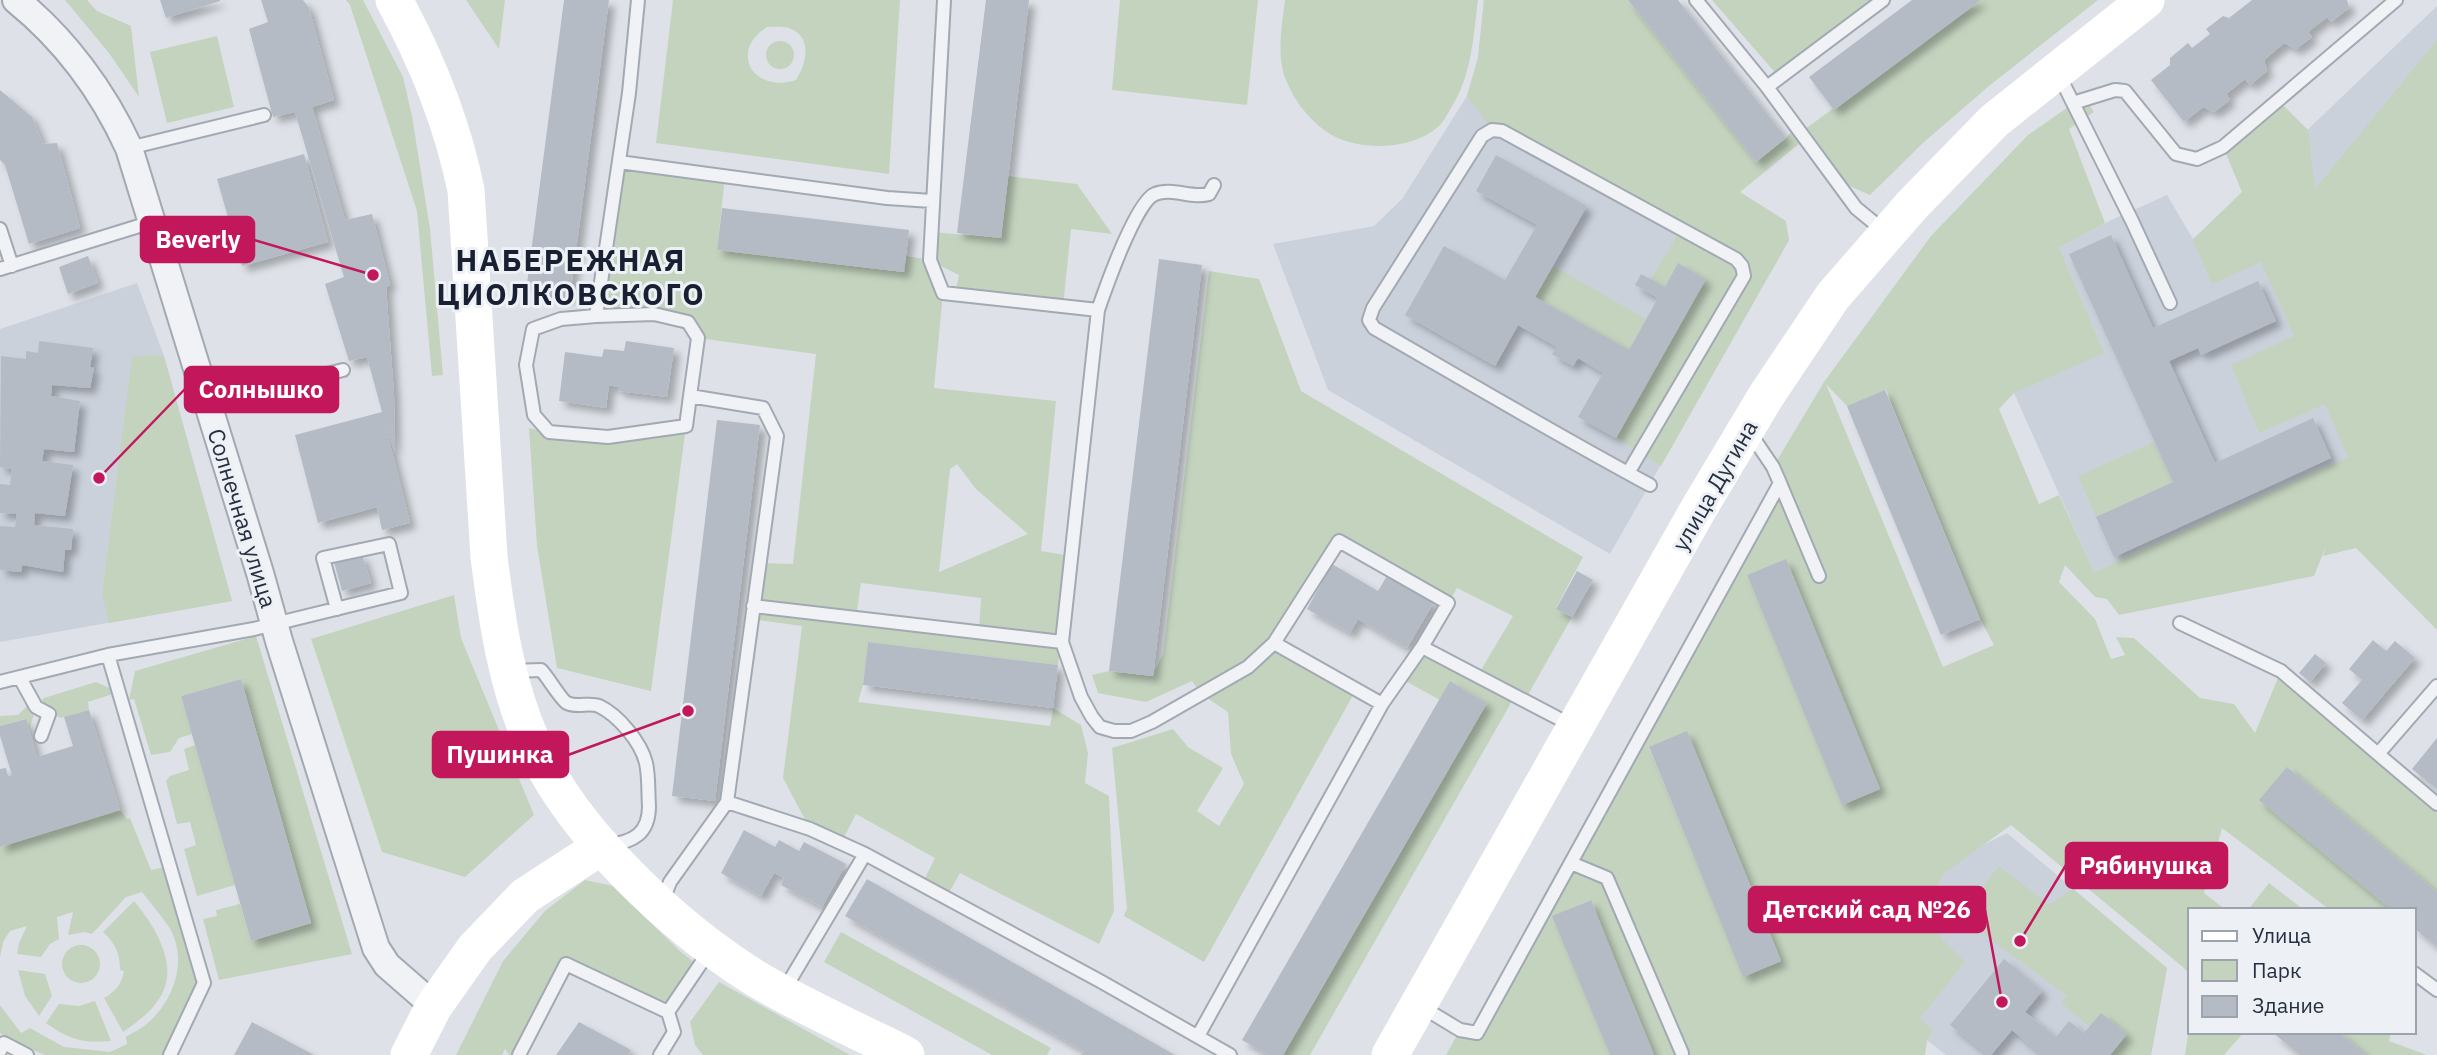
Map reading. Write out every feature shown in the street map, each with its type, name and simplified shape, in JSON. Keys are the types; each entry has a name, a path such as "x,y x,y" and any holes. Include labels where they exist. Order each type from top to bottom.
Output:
{"main road":[{"path":"394,0 440,98 452,132 466,190 489,557 508,671 531,741 548,774 602,846 660,907 753,977 906,1055"},
{"name":"улица Дугина","path":"1390,1055 1699,508 1801,341 1833,296 1938,178 1994,121 2146,0"},
{"path":"410,1055 434,1006 475,948 524,896 602,846"}],"street":[{"name":"Солнечная улица","path":"16,0 63,45 83,69 122,131 153,222 274,624 376,948 387,965 434,1006"}],"lane":[{"path":"596,316 619,162 638,0"},
{"path":"944,0 930,260 943,293 1098,310"},
{"path":"1696,0 1767,87 1856,208 1887,234"},
{"path":"1767,87 1883,0"},
{"path":"2073,103 2115,90 2125,91 2176,154 2197,159 2223,147 2396,0"},
{"path":"2056,70 2170,303"},
{"path":"129,148 264,115"},
{"path":"1628,473 1744,276 1742,266 1735,258 1502,131 1492,130 1482,136 1373,308 1369,320 1374,328 1628,473 1650,485"},
{"path":"619,162 887,198 932,201"},
{"path":"1198,1035 1382,704 1422,647 1448,603 1339,541 1274,643 1248,667 1152,722 1131,731 1114,731 1100,727 1091,717 1062,642 1098,310 1144,202 1153,194 1162,192 1199,197 1209,194 1214,185"},
{"path":"0,229 6,268 153,222"},
{"path":"654,314 688,322 698,338 690,396 686,426 608,437 549,432 534,415 526,365 533,329 561,319 596,316 654,314"},
{"path":"209,403 343,370"},
{"path":"660,907 670,882 727,802 777,436 764,408 690,396"},
{"path":"1747,428 1773,467 1819,576"},
{"path":"1419,1004 1460,1030 1477,1033 1780,483"},
{"path":"0,682 108,655 254,629 337,609 401,593 389,544 323,558 337,609"},
{"path":"753,606 1062,642"},
{"path":"2180,623 2281,671 2437,804"},
{"path":"1274,643 1382,704"},
{"path":"1422,647 1576,729"},
{"path":"108,655 204,983 170,1055"},
{"path":"508,671 541,670 565,701 569,704 598,706 621,723 639,747 646,763 649,809 647,821 629,842 602,846"},
{"path":"20,678 36,706 49,714 41,736"},
{"path":"2378,754 2437,686"},
{"path":"727,802 810,829 865,854 1230,1055"},
{"path":"782,993 865,854"},
{"path":"1571,863 1607,878 1682,1053"},
{"path":"668,1012 712,947"},
{"path":"519,1055 566,964 668,1012 674,1032 660,1055"},
{"path":"2416,974 2437,990"},
{"path":"1,1045 27,1055"}],"shaded area":[{"path":"1484,0 1697,184 1789,240 1610,554 1328,390 1273,244 1374,226 1402,199 1467,96 1478,58"},
{"path":"2437,6 2437,328 2365,450 2094,572 2014,393 2059,248 2105,223 2167,195 2193,239"},
{"path":"137,283 164,356 232,601 0,642 0,329"},
{"path":"2007,833 2167,968 2151,1055 1946,1055 1862,990 1928,914 1943,874 1967,853"}],"green space":[{"path":"65,0 87,0 97,11 131,26 139,97 109,53"},
{"path":"346,0 363,0 403,77 430,229 443,375 432,376 417,211 350,5"},
{"path":"466,0 505,0 499,49"},
{"path":"673,0 900,0 889,174 656,143","holes":["767,27 789,28 802,39 805,45 805,60 796,80 781,83 768,81 757,75 751,67 749,47 756,36"]},
{"path":"1120,0 1258,0 1247,105 1112,90"},
{"path":"1285,0 1478,0 1473,42 1463,83 1441,124 1414,140 1383,146 1351,143 1324,130 1297,101 1283,71 1281,40"},
{"path":"1484,0 1628,0 1756,162 1796,127 1801,132 1981,0 2098,0 1989,86 1924,142 1870,195 1834,179 1805,139 1740,192 1786,221 1789,240 1661,466 1616,438 1706,279 1678,263 1665,287 1651,279 1681,229 1492,130 1467,96 1478,58"},
{"path":"1712,0 1883,0 1779,77"},
{"path":"217,36 234,107 167,123 150,52"},
{"path":"2437,40 2437,630 2356,548 2323,556 2326,546 2314,576 2119,615 2107,599 2095,597 2065,565 2059,582 2095,619 2111,659 2125,655 2116,637 2134,638 2200,698 2234,704 2255,733 2281,671 2437,804 2437,892 2287,767 2391,908 2327,908 2222,828 2204,893 2223,908 2188,908 2188,973 2011,825 1943,874 1928,914 1941,938 1965,962 1920,1018 1933,1030 1927,1040 1925,1055 1654,1055 1590,900 1553,916 1610,1055 1446,1055 1460,1030 1477,1033 1780,483 1773,467 1824,382 1931,236 2028,135 2084,96 2094,112 2069,129 2105,223 2059,248 2104,353 2014,393 1999,409 2039,504 2059,495 2094,572 2348,457 2325,404 2259,433 2231,365 2294,336 2261,262 2212,284 2193,240 2242,192 2223,147 2278,100 2308,130 2315,189","holes":["1826,384 1847,406 1886,390 1980,619 1994,645 1943,667","1785,560 1842,804 1747,575","1687,732 1781,961 1743,976 1649,748"]},
{"path":"780,41 790,45 794,55 790,65 780,69 770,65 766,55 770,45"},
{"path":"619,162 725,176 717,250 903,272 906,256 930,260 931,232 1001,238 1008,176 1077,184 1112,234 1071,229 1063,306 955,294 959,275 931,261 943,293 934,388 1056,401 1041,551 1071,556 1058,665 868,642 863,685 858,702 1050,726 1053,708 1081,725 1088,753 1085,783 1109,796 1114,911 1099,944 960,873 946,898 922,884 935,858 856,814 841,843 810,829 783,778 802,626 752,619 759,563 793,564 816,354 698,338 688,322 596,316","holes":["957,464 976,489 1028,534 939,572 950,469","861,583 981,598 979,632 856,617"]},
{"path":"1553,266 1646,319 1629,350 1535,297"},
{"path":"1209,271 1259,279 1301,391 1583,557 1556,608 1572,617 1525,700 1515,696 1310,1055 1283,1055 1487,703 1450,681 1440,700 1400,678 1422,647 1478,675 1513,616 1457,588 1448,603 1340,541 1274,643 1356,690 1204,962 1124,916 1127,909 1112,748 1173,729 1188,747 1223,768 1197,811 1219,826 1244,784 1231,754 1228,712 1201,694 1192,681 1146,702 1098,693 1092,675 1109,671 1152,676 1163,654"},
{"path":"132,356 164,356 232,601 109,623 102,594"},
{"path":"686,426 651,691 557,668 537,546 529,428 608,445"},
{"path":"2154,442 2173,482 2096,517 2078,476"},
{"path":"454,595 461,638 534,815 465,877 382,852 311,639"},
{"path":"256,636 352,954 219,980 203,919 217,916 216,910 240,904 251,941 311,923 241,679 181,696 192,734 179,738 170,752 151,755 134,699 129,700 135,671"},
{"path":"96,682 119,692 88,702 89,710 61,718 36,707 29,730 25,719 0,726 0,716 18,715 32,701 36,706 44,698"},
{"path":"195,745 235,885 197,896 184,849 196,845 190,822 177,824 166,781 170,776 189,770 184,749"},
{"path":"120,810 127,819 130,818 151,870 165,867 197,983 162,1055 45,1055 9,1040 0,1033 0,1005 21,1033 30,1028 64,1047 110,1052 127,1044 126,1037 147,1024 166,1002 176,978 178,952 169,927 142,892 126,897 92,934 84,932 68,935 73,912 57,917 59,939 50,944 41,957 17,954 27,926 10,931 3,942 0,957 0,847"},
{"path":"1999,866 2049,905 2073,889 2167,968 2151,1055 2110,1055 2127,1034 2090,1027 2061,1003 2067,996 1959,916"},
{"path":"585,880 613,886 699,966 668,1012 566,964 519,1055 509,1055 505,1049 502,1055 456,1055 503,961 545,911"},
{"path":"2269,883 2301,908 2250,908"},
{"path":"134,901 150,922 163,947 167,974 159,999 123,1032 104,998 117,987 124,971 120,970 114,944 103,932"},
{"path":"841,932 1051,1048 1047,1055 992,1055 824,962"},
{"path":"81,945 95,950 100,964 95,978 81,983 67,978 62,964 67,950"},
{"path":"18,970 45,974 52,996 39,1016 25,996"},
{"path":"719,982 850,1055 703,1055 695,1045 690,1022"},
{"path":"95,1001 111,1041 76,1039 46,1023 59,1004 79,1006"},
{"path":"2188,1034 2242,1034 2224,1055 2185,1055"},
{"path":"2341,1034 2391,1034 2389,1041 2427,1055 2366,1055"}],"building":[{"path":"160,0 220,0 220,1 166,18"},
{"path":"261,0 303,0 309,8 334,100 312,107 345,220 372,214 390,285 386,287 394,395 395,453 385,424 410,523 382,530 377,507 318,523 295,435 382,412 367,357 349,361 325,284 344,277 295,112 273,117 249,29 268,22"},
{"path":"564,0 609,0 570,297 526,291"},
{"path":"986,0 1029,0 1001,238 957,233"},
{"path":"1628,0 1678,0 1786,138 1756,162"},
{"path":"1912,0 1981,0 1834,110 1809,77"},
{"path":"2252,0 2347,0 2349,8 2331,22 2327,17 2308,32 2312,37 2296,49 2284,43 2264,60 2267,71 2250,85 2245,79 2226,94 2230,100 2214,112 2203,107 2184,122 2151,80 2170,65 2170,58 2188,43 2192,48 2210,34 2206,29 2223,16 2229,18"},
{"path":"0,90 32,117 43,144 57,143 80,228 29,244 5,165 0,160"},
{"path":"304,154 328,242 242,266 217,179"},
{"path":"1496,155 1587,206 1535,297 1629,350 1658,298 1635,285 1641,274 1665,287 1678,263 1706,279 1616,438 1578,417 1603,373 1578,358 1573,366 1552,354 1557,347 1518,325 1495,366 1405,315 1444,246 1505,280 1537,225 1476,191"},
{"path":"722,208 909,230 904,272 717,250"},
{"path":"2111,235 2153,328 2258,281 2276,321 2201,355 2198,348 2169,361 2215,463 2313,418 2331,458 2114,557 2096,517 2173,482 2069,254"},
{"path":"88,256 98,283 68,294 59,267"},
{"path":"1159,259 1202,265 1153,676 1109,671"},
{"path":"39,341 93,348 90,367 94,368 90,388 52,385 51,396 80,401 74,452 44,449 42,461 73,465 65,516 35,513 34,525 73,529 71,550 65,550 63,572 22,565 21,572 0,570 0,526 15,527 17,514 0,513 0,484 10,485 12,469 0,467 1,356 26,359 26,351 38,353"},
{"path":"626,341 674,348 667,397 618,391 618,387 609,385 606,408 559,401 565,352 602,357 604,349 624,351"},
{"path":"1885,390 1980,619 1941,635 1847,406"},
{"path":"717,420 760,425 715,801 672,796"},
{"path":"362,554 371,583 342,591 334,562"},
{"path":"1786,559 1880,789 1842,805 1747,575"},
{"path":"1332,564 1378,591 1388,574 1434,602 1407,648 1358,619 1350,633 1307,609"},
{"path":"1577,571 1593,580 1572,617 1556,609"},
{"path":"2373,640 2386,651 2395,641 2415,658 2362,720 2342,703 2362,680 2349,669"},
{"path":"868,642 1058,665 1053,708 863,685"},
{"path":"2315,654 2326,663 2310,682 2299,673"},
{"path":"241,679 311,923 251,941 181,696"},
{"path":"1450,681 1487,703 1283,1055 1269,1055 1242,1040"},
{"path":"89,710 120,810 0,847 0,769 6,768 8,776 12,775 0,736 0,726 26,719 37,757 73,746 64,717"},
{"path":"1687,731 1781,961 1743,977 1649,747"},
{"path":"2437,738 2437,789 2412,769"},
{"path":"2287,767 2437,892 2437,947 2416,930 2416,908 2390,908 2259,800"},
{"path":"744,830 775,847 779,840 799,851 804,842 846,864 822,907 781,885 784,878 774,873 761,896 721,873"},
{"path":"867,879 1175,1055 1081,1055 1084,1051 845,916"},
{"path":"1591,900 1654,1055 1610,1055 1552,916"},
{"path":"2004,959 2042,991 2025,1012 2056,1037 2069,1021 2084,1033 2101,1013 2127,1034 2110,1055 2042,1055 2012,1030 1991,1055 1988,1055 1950,1025"},
{"path":"252,1022 314,1055 234,1055"},
{"path":"579,1022 631,1050 628,1055 556,1055"},
{"path":"2274,1034 2341,1034 2366,1055 2300,1055"}],"place":[{"name":"Beverly","path":"373,275"},
{"name":"Солнышко","path":"99,478"},
{"name":"Пушинка","path":"688,711"},
{"name":"Рябинушка","path":"2020,941"},
{"name":"Детский сад №26","path":"2002,1002"}],"district":[{"name":"НАБЕРЕЖНАЯ ЦИОЛКОВСКОГО","path":"571,276"}]}
